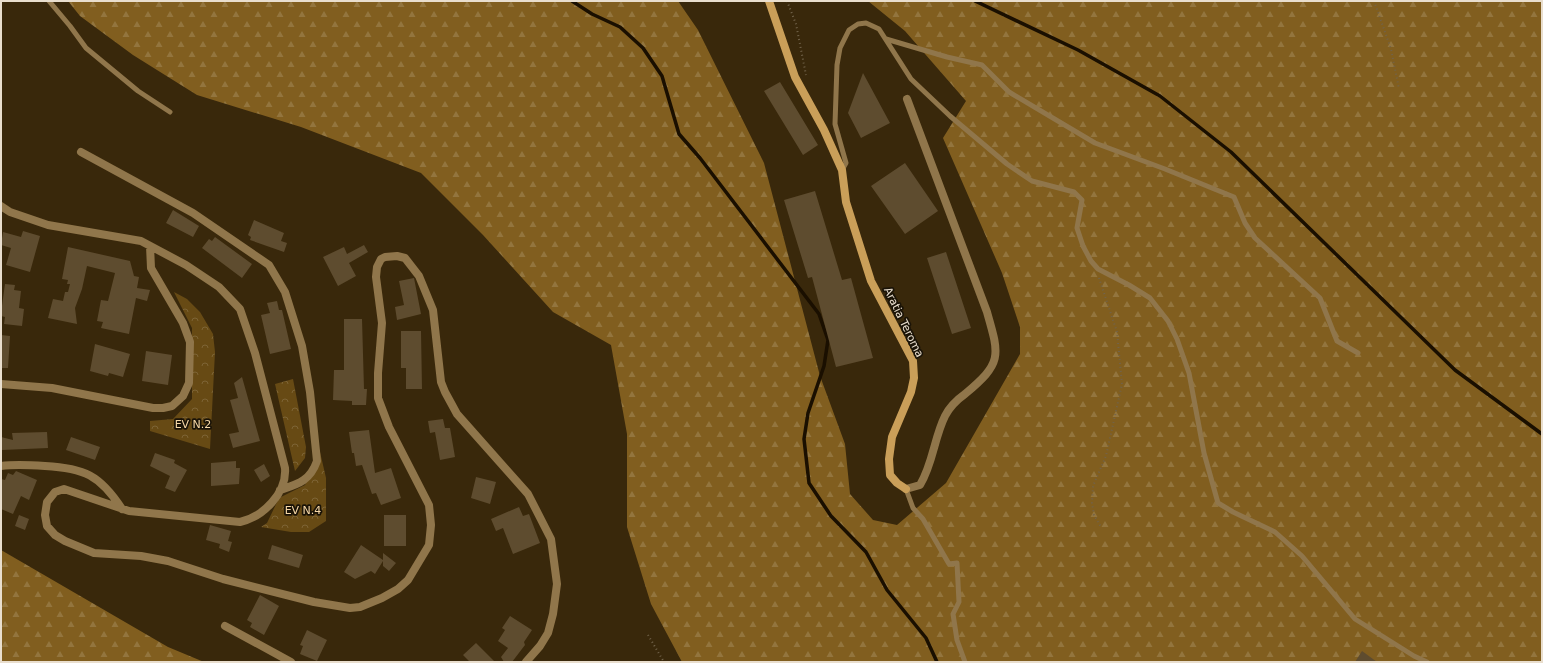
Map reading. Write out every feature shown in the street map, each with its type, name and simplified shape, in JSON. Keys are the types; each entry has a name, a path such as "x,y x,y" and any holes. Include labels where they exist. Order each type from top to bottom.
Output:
{"main road":[{"name":"Aratia Teroma","path":"769,1 795,77 824,130 842,170 846,202 871,281 913,361 914,378 911,392 892,437 889,459 890,475 897,483 906,489"}],"street":[{"path":"906,489 920,485 926,476 937,434 946,414 962,396 991,369 995,356 995,340 988,312 907,99"},
{"path":"81,152 193,213 265,262 278,278 285,292 302,346 310,392 317,462 314,470 304,482 280,490"},
{"path":"1,206 10,212 48,225 136,240 186,265 219,287 240,309 255,353 285,468 285,478 274,500 253,518 240,522 122,509 68,490 59,490 55,492 47,502 45,515 47,526 55,535 65,541 94,553 141,556 168,561 223,579 329,606 350,608 360,607 376,602 402,586 411,576 427,550 432,525 429,506 389,427 378,398 378,373 382,322 376,287 377,267 381,259 385,257 397,256 405,258 417,272 433,310 441,382 445,392 457,414 528,494 551,539 557,584 553,614 548,633 537,650 526,662"},
{"path":"1,384 52,388 152,408 168,407 181,400 189,382 190,337 151,268 150,246"},
{"path":"1,466 37,465 75,468 102,484 114,496 122,509"},
{"path":"225,626 290,662"}],"lane":[{"path":"49,1 86,48 138,91 170,112"},
{"path":"842,170 846,163 835,124 835,90 840,48 849,30 858,24 866,23 879,29 911,79 950,116 1006,164 1032,181 1074,192 1082,200 1077,228 1091,261 1098,269 1129,284 1150,298 1168,321 1177,339 1189,374 1204,453 1218,503 1233,512 1275,532 1302,556 1354,619 1414,656 1428,662"},
{"path":"886,39 947,57 982,65 1009,92 1095,143 1165,168 1234,197 1245,223 1255,238 1320,298 1337,341 1358,353"},
{"name":"Aratia Teroma","path":"906,489 913,508 923,519 949,564 957,563 959,602 953,614 957,640 965,662"}],"path":[{"path":"787,1 796,24 806,77"},
{"path":"1374,1 1391,49 1399,89"},
{"path":"1098,269 1100,282 1117,332 1122,384 1106,456 1093,486 1092,503 1094,515 1101,527"},
{"path":"648,635 664,662"}],"green space":[{"path":"68,1 678,1 698,30 764,163 820,376 845,444 850,494 873,520 897,525 946,483 1020,354 1020,327 1002,273 943,138 966,101 905,31 868,1 1542,1 1542,662 682,662 651,604 627,527 627,434 611,345 553,312 483,235 421,173 301,127 197,95 133,55 80,16"},
{"name":"EV N.2","path":"174,292 187,299 200,312 213,334 215,352 210,449 150,431 150,421 173,419 192,399 192,328"},
{"path":"293,379 306,447 305,458 295,471 275,384"},
{"name":"EV N.4","path":"320,452 326,478 326,521 309,532 291,532 261,527 267,523 279,498 305,485"},
{"path":"1,550 168,647 204,662 1,662"}],"building":[{"path":"863,73 890,123 861,138 848,113"},
{"path":"780,82 818,145 803,155 764,91"},
{"path":"905,163 938,211 905,234 871,186"},
{"path":"815,191 842,280 851,278 873,358 836,367 812,277 808,278 784,200"},
{"path":"173,210 199,226 193,237 166,223"},
{"path":"254,220 284,233 281,241 287,243 284,252 250,240 251,237 248,235"},
{"path":"23,231 40,236 30,272 6,265 11,248 1,245 3,232 21,237"},
{"path":"215,237 252,264 242,278 202,248 209,239 212,241"},
{"path":"364,245 368,252 349,263 356,276 338,286 323,257 344,247 347,254"},
{"path":"68,247 130,261 134,276 139,277 137,288 150,290 147,301 136,298 129,334 101,328 103,322 97,321 101,300 108,301 115,273 87,266 82,289 75,308 77,324 48,318 53,299 63,301 65,292 68,292 70,284 67,284 68,280 62,279"},
{"path":"946,252 971,328 952,334 927,258"},
{"path":"414,278 421,314 397,320 395,307 404,305 399,281"},
{"path":"5,284 15,285 14,290 21,291 19,308 24,309 22,326 4,324 5,317 1,316 1,313"},
{"path":"277,301 279,310 282,310 291,349 270,354 261,315 270,313 267,303"},
{"path":"344,319 362,319 364,389 367,389 366,405 352,405 352,401 333,400 334,370 344,370"},
{"path":"401,331 421,331 422,389 406,389 406,368 401,368"},
{"path":"1,335 10,336 8,368 1,368"},
{"path":"95,344 130,354 123,377 109,373 108,376 90,371"},
{"path":"146,351 172,355 168,385 142,381"},
{"path":"242,377 260,441 233,448 229,434 239,432 230,400 238,398 234,383"},
{"path":"443,419 445,428 450,428 455,457 440,460 435,432 430,433 428,421"},
{"path":"369,430 375,473 391,468 401,498 381,505 376,493 372,494 362,465 356,466 354,453 352,453 349,432"},
{"path":"47,432 48,448 2,450 1,437 13,440 12,433"},
{"path":"71,437 100,447 95,460 66,450"},
{"path":"155,453 175,460 174,463 187,470 175,492 165,488 170,476 150,466"},
{"path":"236,461 236,468 240,468 239,484 211,486 211,463"},
{"path":"264,464 270,476 261,482 254,470"},
{"path":"16,471 37,480 29,500 21,496 13,514 1,509 1,479 5,480 8,473 13,475"},
{"path":"476,477 496,482 490,504 471,498"},
{"path":"519,507 523,516 529,514 540,543 513,554 503,528 496,531 491,519"},
{"path":"19,515 29,519 25,530 15,526"},
{"path":"384,515 406,515 406,546 384,546"},
{"path":"210,525 231,531 228,541 232,542 229,552 219,548 220,544 206,540"},
{"path":"272,545 303,555 299,568 268,559"},
{"path":"361,545 383,560 383,553 396,563 389,571 383,566 383,561 375,574 371,571 355,579 344,572"},
{"path":"260,595 279,606 264,635 250,627 252,623 247,620"},
{"path":"510,616 532,630 524,642 525,645 512,662 504,662 501,657 508,648 498,641 505,630 502,628"},
{"path":"307,630 327,640 317,661 300,654 303,646 300,645"},
{"path":"476,643 495,662 470,662 463,655"},
{"path":"1362,651 1377,662 1355,662"}],"waterway":[{"path":"572,1 592,14 620,27 643,48 662,76 679,134 700,158 819,314 828,340 824,366 808,413 804,439 809,483 831,516 866,552 887,590 926,638 937,662"},
{"path":"975,1 1078,50 1160,96 1231,152 1455,370 1542,434"}]}
